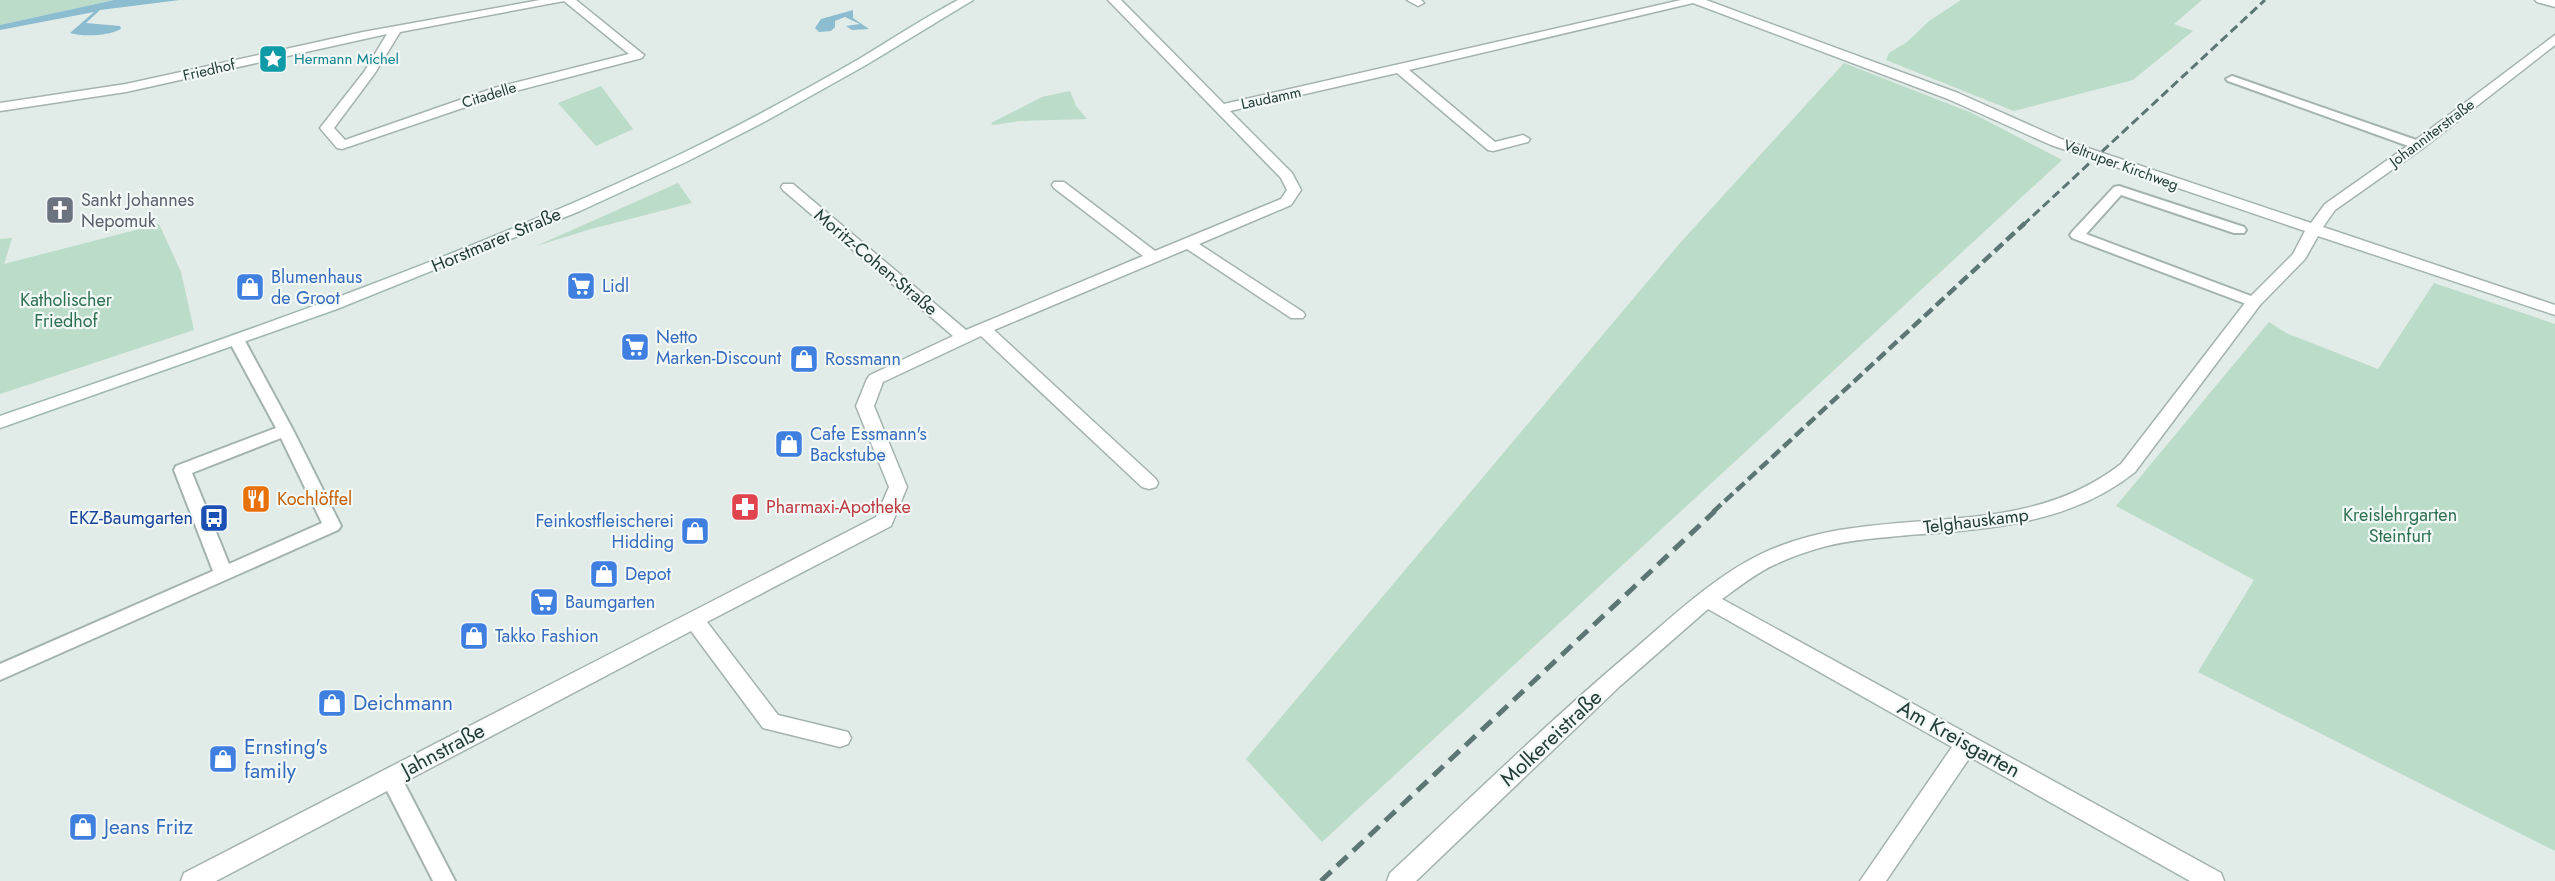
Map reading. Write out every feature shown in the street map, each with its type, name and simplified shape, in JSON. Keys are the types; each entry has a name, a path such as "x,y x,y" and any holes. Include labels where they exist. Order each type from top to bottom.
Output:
{"street":[{"name":"Friedhof","path":"0,107 34,104 183,76 396,29 559,0"},
{"name":"Citadelle","path":"396,29 369,73 327,128 342,145 499,91 638,55 569,0"},
{"name":"Horstmarer Straße","path":"0,422 237,341 453,259 657,171 860,62 967,0"},
{"name":"Laudamm","path":"1114,0 1221,110 1401,70 1693,0"},
{"name":"Veltruper Kirchweg","path":"1693,0 1953,96 2056,142 2313,231 2555,310"},
{"path":"2541,0 2555,4"},
{"name":"Johanniterstraße","path":"2313,231 2330,207 2418,145 2553,44"},
{"path":"1401,70 1493,147 1523,139"},
{"path":"964,337 1152,256 1286,202 1294,190 1287,176 1221,110"},
{"path":"1059,185 1152,256"},
{"name":"Moritz-Cohen-Straße","path":"788,187 964,337"},
{"name":"Telghauskamp","path":"1706,598 1768,559 1822,540 1863,532 1986,523 2050,510 2080,500 2109,483 2128,468 2254,302 2300,256 2313,231"},
{"path":"1188,243 1297,315"},
{"path":"983,329 1149,483"},
{"name":"Jahnstraße","path":"193,881 884,521 898,488 865,406 876,379 964,337"},
{"name":"Am Kreisgarten","path":"1706,598 2212,881"},
{"name":"Molkereistraße","path":"1399,881 1604,688 1706,598"},
{"path":"693,619 771,722 840,738"},
{"path":"1872,881 1967,743"}],"lane":[{"path":"2232,79 2418,145"},
{"path":"2239,230 2119,190 2077,235 2254,302"},
{"path":"0,672 102,631 223,573 332,526 285,430 237,341"},
{"path":"223,573 182,470 285,430"},
{"path":"391,777 444,881"}],"green space":[{"path":"0,0 114,0 0,25"},
{"path":"1961,0 2202,0 2174,24 2193,31 2133,80 2014,111 1886,60 1889,53 1907,42 1929,21"},
{"path":"1844,63 1972,113 2062,160 1322,842 1246,759 1680,243"},
{"path":"601,86 633,129 596,146 558,103"},
{"path":"1070,91 1076,106 1087,119 1019,121 993,125 991,123 1042,97"},
{"path":"678,183 692,203 536,246"},
{"name":"Katholischer Friedhof","path":"159,224 181,272 194,330 0,394 0,239 12,238 4,264"},
{"name":"Kreislehrgarten Steinfurt","path":"2434,283 2555,324 2555,851 2198,672 2254,580 2116,506 2269,322 2286,333 2378,369"}],"water":[{"path":"114,0 180,0 100,10 86,23 120,26 121,29 103,34 70,33 94,12 0,30 0,25"},
{"path":"853,10 853,18 869,29 852,30 846,26 860,24 845,17 835,21 835,27 831,31 819,32 815,28 821,19"}],"railway":[{"path":"2023,225 2265,0"},
{"path":"1713,512 2025,223"},
{"path":"1321,881 1715,511"}],"place":[{"name":"Hermann Michel","path":"273,59"},
{"name":"Sankt Johannes Nepomuk","path":"60,210"},
{"name":"Lidl","path":"581,286"},
{"name":"Blumenhaus de Groot","path":"250,287"},
{"name":"Netto Marken-Discount","path":"635,347"},
{"name":"Rossmann","path":"804,359"},
{"name":"Cafe Essmann's Backstube","path":"789,444"},
{"name":"Kochlöffel","path":"256,499"},
{"name":"Pharmaxi-Apotheke","path":"745,507"},
{"name":"EKZ-Baumgarten","path":"214,518"},
{"name":"Feinkostfleischerei Hidding","path":"695,531"},
{"name":"Depot","path":"604,574"},
{"name":"Baumgarten","path":"544,602"},
{"name":"Takko Fashion","path":"474,636"},
{"name":"Deichmann","path":"332,703"},
{"name":"Ernsting's family","path":"223,759"},
{"name":"Jeans Fritz","path":"83,827"}]}
